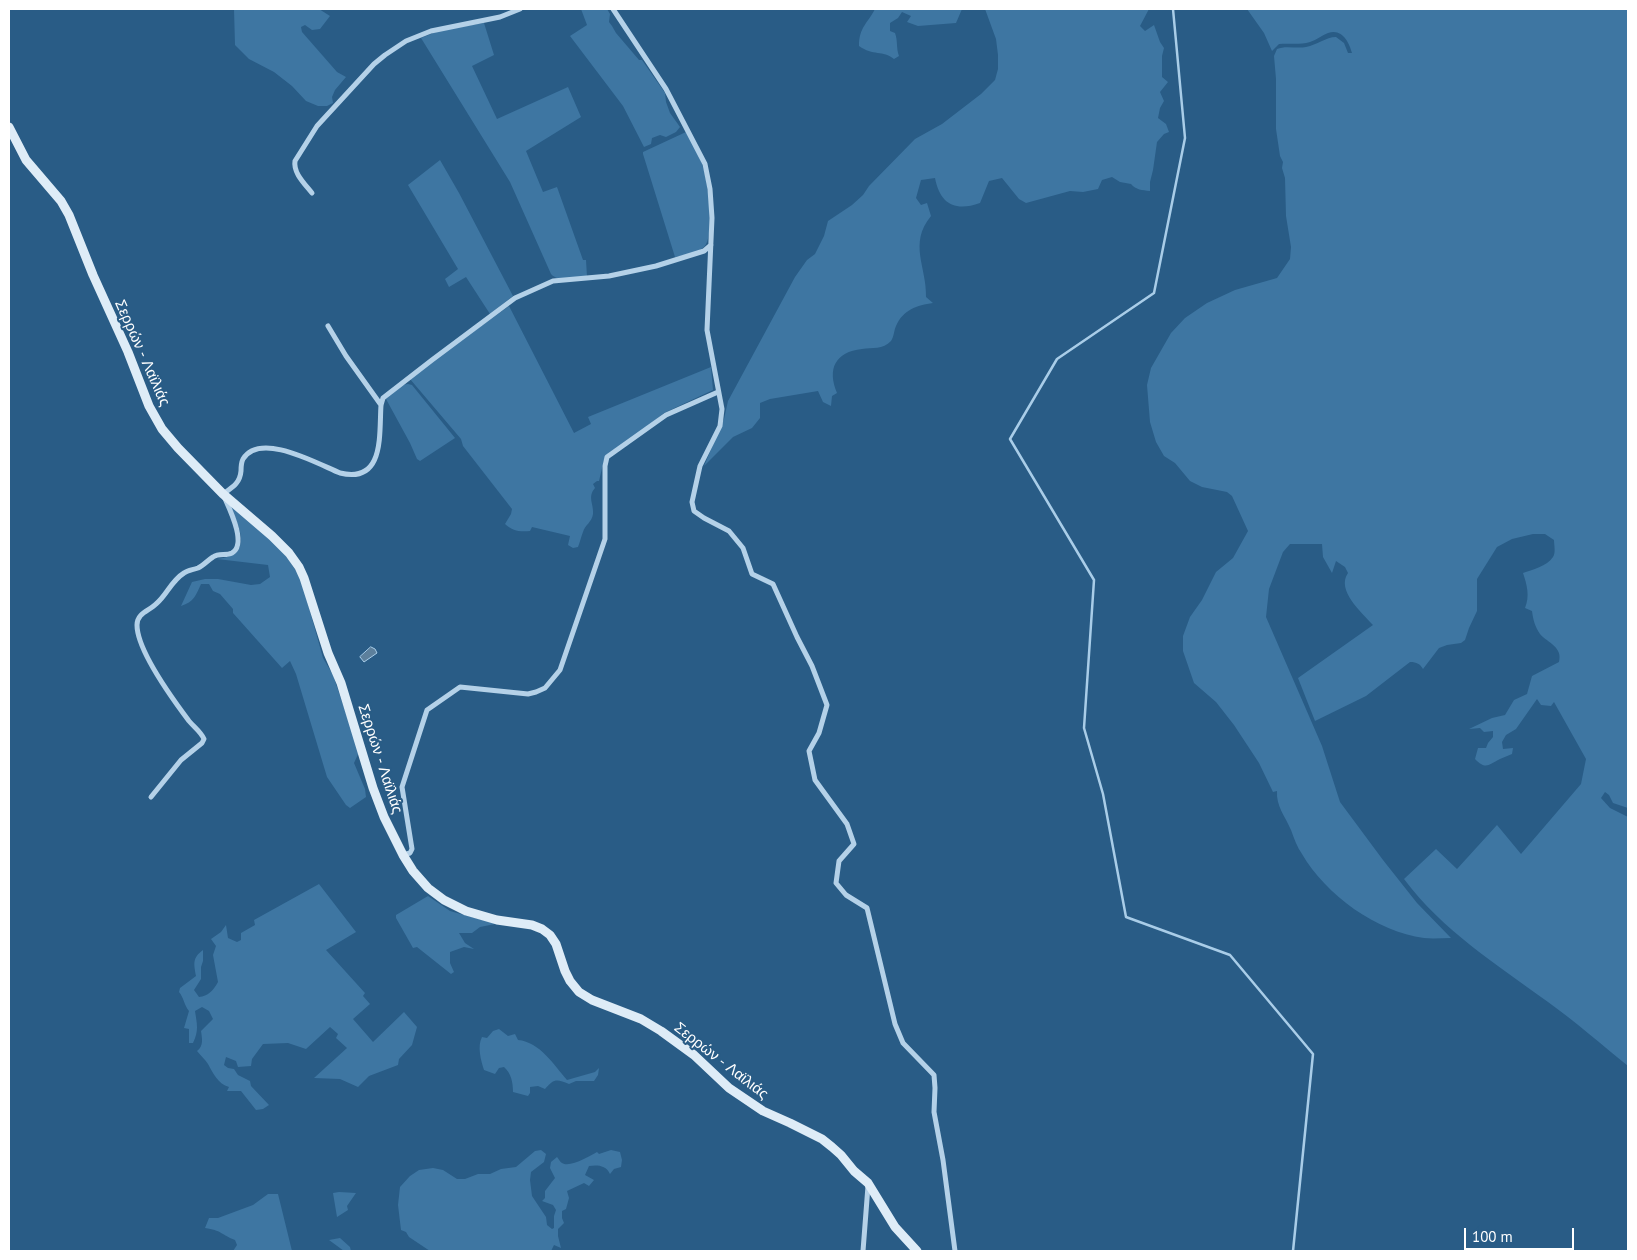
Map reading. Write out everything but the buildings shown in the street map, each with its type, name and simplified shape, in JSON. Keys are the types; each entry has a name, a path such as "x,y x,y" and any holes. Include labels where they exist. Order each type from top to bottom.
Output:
{"main road":[{"name":"Σερρών - Λαϊλιάς","path":"9,127 26,160 69,215 92,274 128,352 148,406 162,428 178,448 223,494 272,536 289,553 299,567 328,653 341,683 373,788 384,817 403,856 413,871 428,888 466,911 497,920 532,925 542,929 550,935 556,944 565,971 570,981 580,992 592,1000 641,1019 661,1031 694,1054 729,1088 763,1111 822,1139 868,1183 895,1227 917,1251"}],"street":[{"path":"312,193 296,172 295,160 317,126 374,64 406,41 431,31 500,17 520,9"},
{"path":"613,9 666,89 705,164 710,189 712,218 707,330 722,409 720,426 700,466 692,502 694,511 729,531 743,548 752,574 773,584 812,666 827,705 819,733 810,751 816,780 847,824 854,844 839,861 836,884 846,895 867,908 895,1024 903,1043 934,1075 934,1112 943,1160 955,1251"},
{"path":"152,798 181,760 202,743 204,739 152,666 139,635 137,622 142,614 153,608 160,601 179,576 187,571 198,568 214,556 232,553 236,549 238,532 223,494 237,485 241,475 241,461 249,452 265,448 280,448 340,473 350,475 365,471 374,464 378,449 380,405 383,398 515,298 553,281 609,276 656,266 704,251 711,245"},
{"path":"328,326 380,405"},
{"path":"403,856 410,853 412,849 402,787 427,710 460,687 528,694 545,688 560,670 605,539 605,466 607,457 666,415 718,392"},
{"path":"864,1251 868,1183"}],"shaded area":[{"path":"234,9 319,9 330,16 320,29 312,30 305,25 301,27 302,32 337,72 346,77 335,90 332,97 333,103 327,106 318,106 306,101 292,86 274,72 249,59 235,45"},
{"path":"581,9 607,9 610,14 609,22 616,33 639,60 642,60 665,93 670,113 680,127 676,132 666,137 660,135 652,138 651,144 644,147 623,106 570,36 587,25"},
{"path":"875,9 962,9 956,23 918,26 907,22 911,16 902,12 898,18 890,23 890,31 895,33 896,36 899,56 894,59 859,46 862,30"},
{"path":"985,9 1149,9 1140,26 1145,31 1154,25 1164,48 1162,77 1168,82 1160,92 1164,101 1158,118 1166,124 1169,132 1164,134 1157,142 1150,191 1137,189 1131,184 1120,182 1112,177 1102,180 1098,189 1083,192 1070,191 1026,203 1019,199 1002,178 989,181 980,203 963,207 950,204 945,200 937,187 935,178 921,180 916,198 921,205 927,203 931,216 924,226 921,236 920,256 926,286 926,297 933,303 911,309 902,316 888,344 881,347 853,351 840,358 833,369 837,393 832,396 831,406 823,402 818,391 770,399 760,403 760,418 752,428 733,437 704,466 724,419 728,401 795,277 807,260 815,254 824,236 828,221 863,195 869,186 915,139 942,124 981,94 995,80 998,69 996,39"},
{"path":"1247,9 1628,9 1628,808 1613,803 1605,792 1601,798 1610,808 1628,817 1628,1066 1569,1017 1453,931 1419,898 1404,879 1436,849 1457,869 1497,825 1521,854 1581,784 1586,759 1554,702 1551,706 1541,705 1537,699 1516,729 1506,735 1502,742 1503,749 1513,748 1512,754 1490,765 1482,764 1475,759 1478,748 1486,748 1493,737 1493,731 1484,732 1480,728 1469,729 1492,718 1505,715 1514,700 1527,694 1532,676 1559,662 1560,657 1557,649 1540,634 1532,611 1525,608 1527,590 1523,573 1547,563 1553,557 1554,540 1545,534 1533,534 1512,539 1497,547 1477,579 1477,611 1465,640 1461,643 1439,648 1423,669 1415,662 1410,662 1366,696 1315,721 1298,678 1373,625 1347,593 1345,580 1348,573 1345,567 1336,561 1332,573 1323,557 1322,544 1290,544 1283,552 1269,589 1266,617 1322,746 1340,802 1417,903 1451,938 1424,938 1388,928 1354,909 1325,884 1312,869 1299,848 1279,806 1277,791 1273,792 1259,763 1216,702 1194,683 1183,651 1183,636 1190,617 1202,600 1216,572 1233,558 1248,531 1232,496 1227,492 1202,487 1190,481 1175,463 1164,456 1156,442 1150,422 1147,385 1151,368 1171,333 1185,318 1207,303 1235,290 1277,278 1290,259 1291,247 1286,216 1285,178 1276,129 1274,56 1277,49 1284,47 1306,47 1336,37 1344,43 1348,53 1352,53 1344,37 1337,32 1326,34 1306,43 1279,44 1272,51 1264,33"},
{"path":"484,23 494,55 472,66 497,119 568,87 581,117 526,151 543,192 557,187 583,260 586,260 587,277 563,279 554,277 551,274 510,182 421,38 441,30"},
{"path":"686,132 696,149 705,174 710,209 709,233 704,247 690,254 675,257 643,152"},
{"path":"440,160 513,296 490,314 466,277 449,287 445,279 458,269 408,185"},
{"path":"509,306 574,433 591,424 588,417 711,367 713,390 664,413 604,460 599,481 593,484 595,488 591,494 592,517 584,530 578,547 573,548 568,545 570,536 532,527 530,531 519,531 505,524 512,509 463,446 461,439 410,379"},
{"path":"402,385 412,385 455,438 420,461 417,459 386,399"},
{"path":"229,503 277,545 301,579 323,658 333,675 359,752 354,763 365,789 366,797 350,808 327,777 296,674 290,661 282,668 233,613 233,609 220,594 213,591 209,584 201,584 192,600 181,606 192,582 218,579 251,585 260,584 270,577 268,565 217,559 229,556 236,552 240,546 240,530"},
{"path":"371,647 377,653 364,662 360,657"},
{"path":"319,884 356,932 326,950 365,993 363,996 370,1004 353,1019 373,1042 404,1012 417,1027 412,1045 399,1059 398,1065 369,1076 358,1087 340,1079 314,1078 347,1048 336,1038 338,1034 330,1027 306,1049 288,1043 263,1044 252,1059 251,1066 238,1067 236,1061 226,1057 224,1065 234,1069 238,1075 250,1081 251,1086 269,1105 263,1109 256,1110 241,1091 227,1091 229,1087 219,1081 207,1062 197,1051 202,1044 201,1031 213,1019 209,1011 202,1007 195,1011 196,1034 193,1043 189,1043 189,1029 184,1028 189,1011 179,992 180,988 196,976 195,962 197,956 203,950 201,979 194,990 199,997 208,994 214,988 218,982 213,955 216,946 211,939 221,932 226,925 228,938 237,942 241,940 241,933 255,925 254,920"},
{"path":"428,896 450,911 500,923 480,927 472,933 459,933 465,943 474,949 464,947 450,952 450,963 454,972 451,974 417,947 413,948 396,918 396,915"},
{"path":"499,1029 508,1036 515,1034 518,1040 533,1045 540,1050 552,1061 567,1080 595,1072 599,1068 598,1075 594,1081 576,1081 569,1084 556,1080 545,1089 538,1086 530,1087 528,1096 513,1092 511,1078 506,1069 504,1067 499,1068 495,1074 484,1070 481,1058 480,1045 482,1037 487,1038 493,1031"},
{"path":"541,1150 546,1154 544,1162 531,1172 532,1196 546,1217 547,1225 552,1229 554,1228 556,1210 553,1205 542,1201 545,1198 545,1191 555,1178 550,1168 551,1162 557,1157 562,1163 570,1164 597,1152 599,1154 611,1150 620,1152 622,1160 621,1167 614,1169 610,1174 604,1167 589,1166 585,1175 594,1180 589,1186 584,1183 567,1191 569,1198 566,1209 562,1211 564,1223 558,1229 561,1248 554,1245 551,1251 430,1251 401,1230 398,1205 400,1187 410,1176 419,1170 433,1168 443,1170 457,1179 465,1179 478,1174 490,1174 501,1169 516,1167 535,1151"},
{"path":"333,1193 356,1193 347,1206 348,1210 337,1217"},
{"path":"268,1194 278,1194 292,1251 233,1251 237,1245 235,1240 218,1231 205,1228 209,1218 218,1218 253,1205"},
{"path":"340,1238 350,1247 351,1251 344,1251 329,1240"}],"waterway":[{"path":"1173,9 1185,138 1154,293 1057,359 1010,439 1094,580 1084,728 1103,794 1126,917 1230,955 1313,1054 1293,1251"}]}
